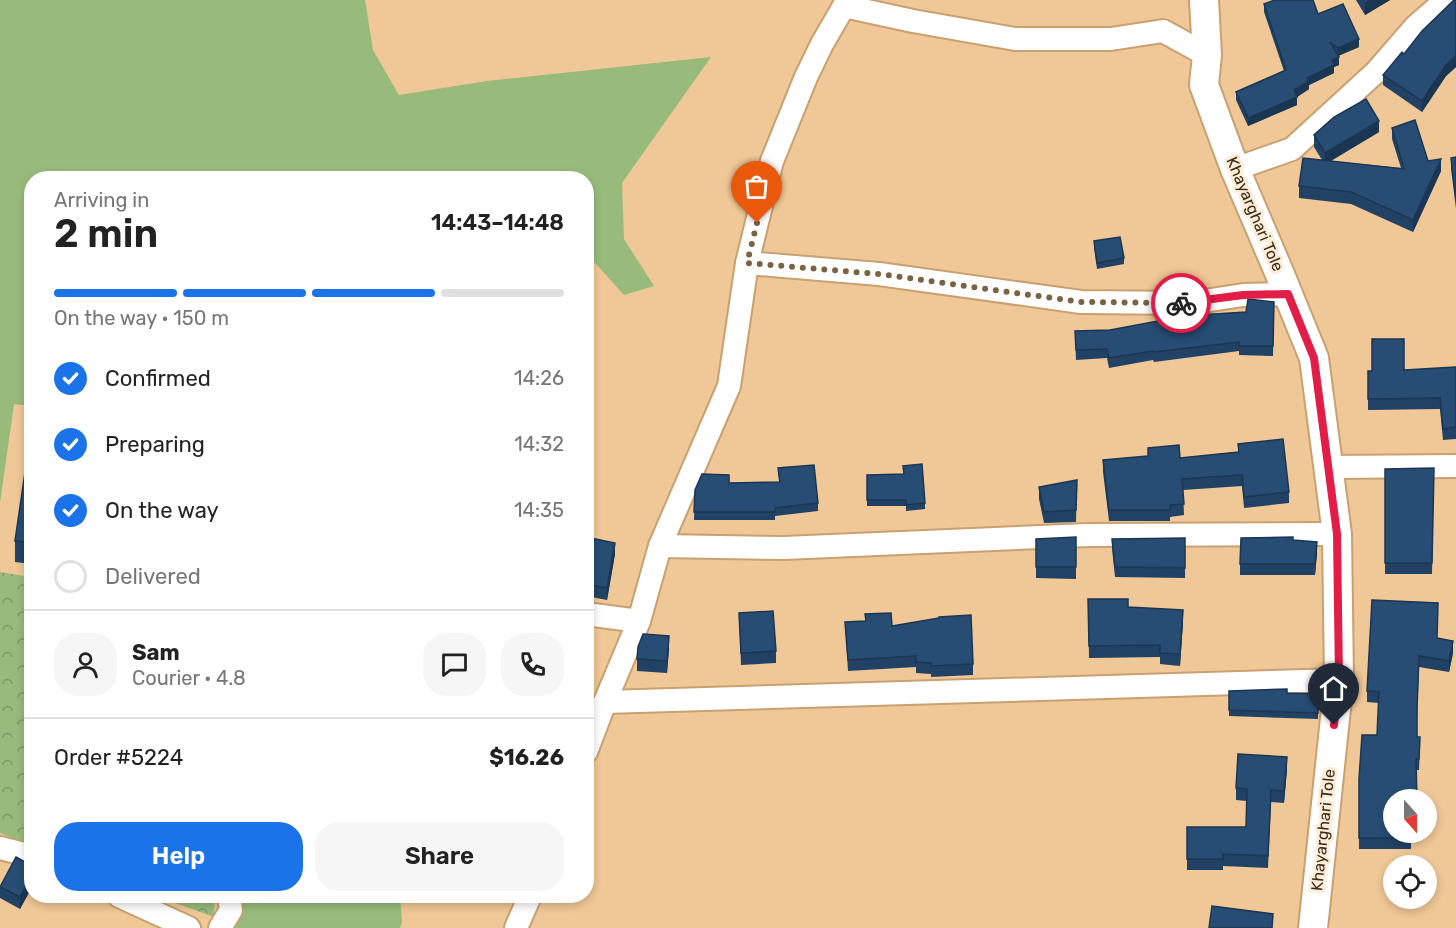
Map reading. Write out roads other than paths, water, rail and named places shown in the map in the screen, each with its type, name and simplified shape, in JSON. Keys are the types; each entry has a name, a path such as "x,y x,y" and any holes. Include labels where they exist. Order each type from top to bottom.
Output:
{"street":[{"name":"Khayarghari Tole","path":"1204,0 1207,55 1204,85 1235,169 1314,358 1337,534 1339,680 1313,928"},
{"path":"1235,169 1292,149 1377,71 1416,26 1446,0"},
{"path":"594,731 639,621 660,546 729,386 747,263 772,161 806,77 844,6 1015,39 1111,39 1164,31 1207,55"},
{"path":"747,263 879,274 1081,302 1191,303 1243,295 1288,294"},
{"path":"1328,467 1456,466"},
{"path":"660,546 784,548 1088,535 1337,534"},
{"path":"594,615 639,621"},
{"path":"605,702 1339,680"},
{"path":"134,903 189,928"},
{"path":"220,928 231,910 230,903"},
{"path":"516,928 527,903"}]}
